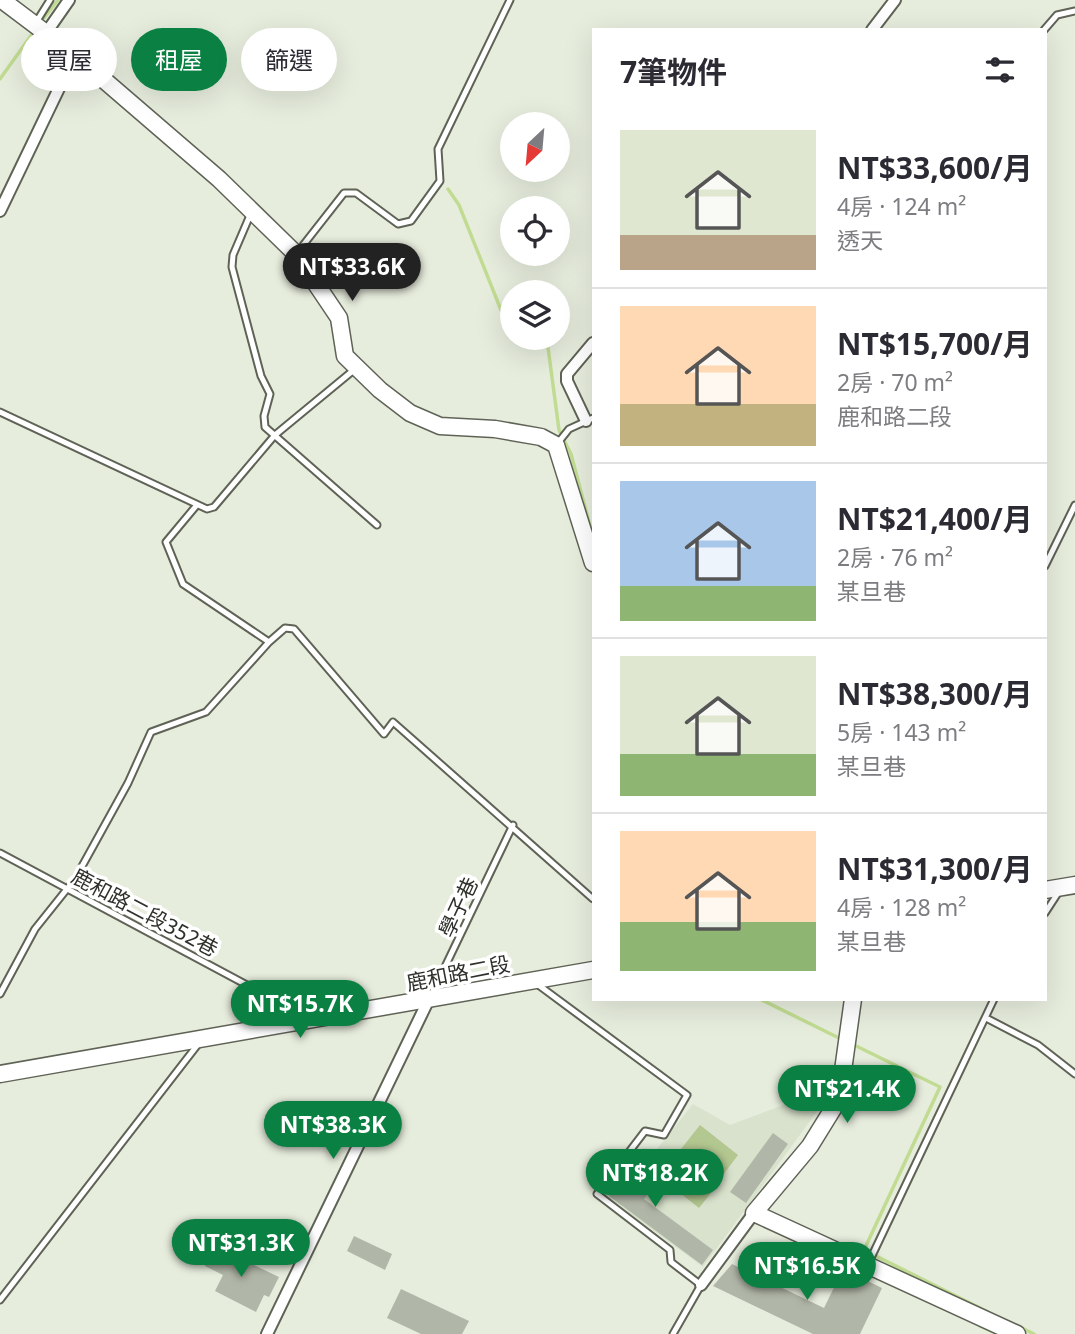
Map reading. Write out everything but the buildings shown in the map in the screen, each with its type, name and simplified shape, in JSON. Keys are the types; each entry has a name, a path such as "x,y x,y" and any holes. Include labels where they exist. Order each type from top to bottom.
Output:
{"street":[{"path":"2,0 40,28"},
{"path":"42,28 69,0"},
{"path":"874,28 895,0"},
{"path":"0,211 58,91"},
{"path":"116,91 252,210 296,254 339,318 341,348 355,369 410,413 440,425 467,425 541,436 556,445 592,560"},
{"path":"590,419 567,381 568,374 592,344"},
{"path":"1047,890 1068,886"},
{"name":"鹿和路二段","path":"0,1074 592,970"},
{"path":"267,1334 428,1001"},
{"path":"701,1285 754,1213 810,1146 839,1099 853,1001"},
{"path":"754,1213 1017,1334"}],"lane":[{"path":"41,28 50,0"},
{"path":"296,254 344,193 356,193 398,224 411,221 437,189 440,172 438,149 510,0"},
{"path":"1046,28 1057,15 1075,10"},
{"path":"252,210 233,255 232,267 261,376 270,394 264,416 265,427 377,525"},
{"path":"0,412 207,509 214,507 275,435 355,369"},
{"path":"556,445 569,429 590,419"},
{"path":"1047,562 1075,505"},
{"path":"196,506 166,542 183,584 269,642"},
{"path":"0,994 35,929 67,889 128,783 151,732 206,712 285,628 294,629 384,734 393,722 513,825 592,898"},
{"name":"學子巷","path":"428,1001 513,825"},
{"name":"鹿和路二段352巷","path":"0,853 293,1006 311,1020"},
{"path":"1047,911 1068,886"},
{"path":"529,980 548,990 687,1095 663,1135 645,1131 597,1194 670,1250 671,1262 701,1285 673,1334"},
{"path":"868,1265 988,1019 993,1001"},
{"path":"988,1019 1038,1045 1075,1074"},
{"path":"0,1300 201,1040"}],"shaded area":[{"path":"810,1095 824,1102 703,1267 606,1196 643,1148 657,1149 693,1104 730,1125"}],"green space":[{"path":"700,1125 738,1155 720,1179 681,1149"},
{"path":"679,1154 718,1184 699,1208 661,1178"}],"waterway":[{"path":"40,23 58,0"},
{"path":"0,79 21,50"},
{"path":"448,189 459,205 500,308"},
{"path":"548,350 559,430 571,454 592,533"},
{"path":"764,1001 843,1040"},
{"path":"850,1043 940,1087 864,1250 988,1312"},
{"path":"980,1326 998,1334"},
{"path":"1020,1327 1034,1334"}]}
